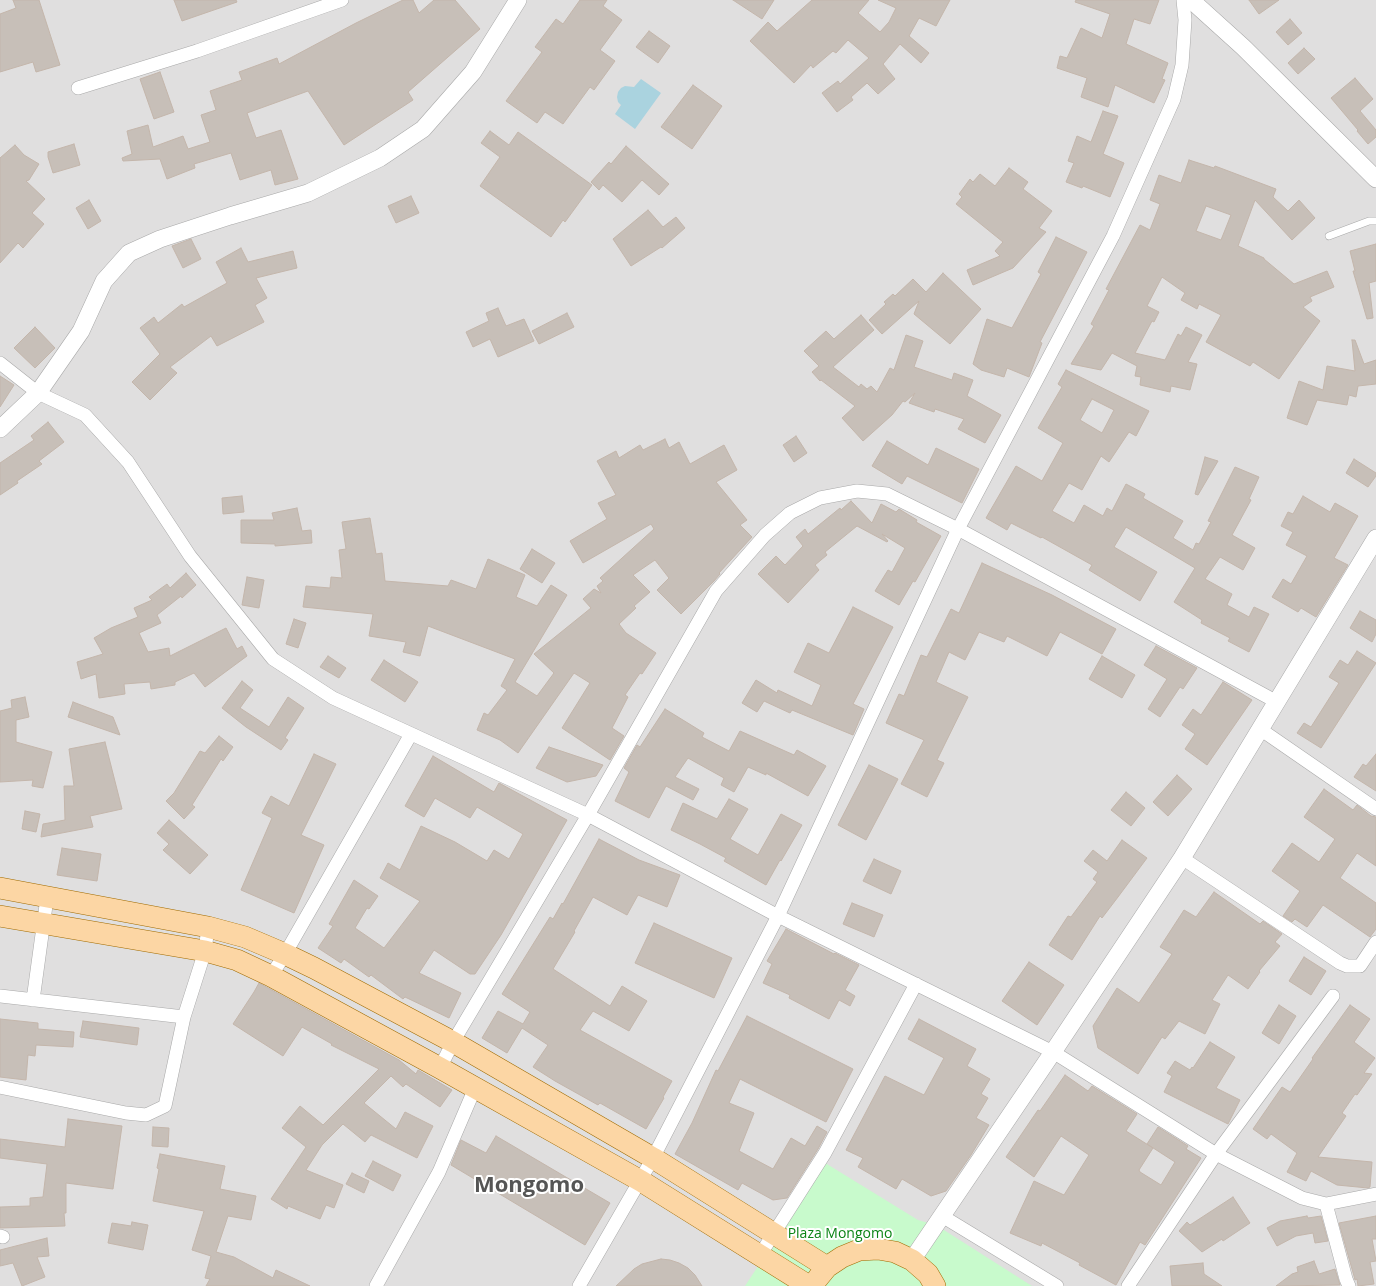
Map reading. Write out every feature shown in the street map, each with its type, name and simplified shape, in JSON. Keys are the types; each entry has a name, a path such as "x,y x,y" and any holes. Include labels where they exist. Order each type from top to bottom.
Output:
{"main road":[{"path":"0,888 208,927 245,937 285,954 453,1042 653,1158 827,1267"},
{"path":"0,916 205,951 237,960 271,976 440,1068 641,1181 809,1286"},
{"path":"813,1286 827,1267 842,1257 859,1250 878,1249 896,1252 912,1260 928,1274 935,1286"}],"street":[{"path":"78,88 197,51 342,0"},
{"path":"0,429 38,393 81,331 104,282 129,253 160,239 216,220 308,193 380,158 424,129 473,72 518,0"},
{"path":"579,1286 641,1181 778,916 958,529 1113,236 1174,99 1182,65 1185,20 1183,0"},
{"path":"1191,0 1243,47 1376,179"},
{"path":"0,363 38,393 86,414 124,457 190,556 273,659 333,698 588,815 778,916 1053,1052 1216,1154 1302,1198 1326,1204 1376,1194"},
{"path":"440,1068 453,1042 588,815 716,591 765,535 790,513 820,498 857,492 887,494 958,529 1276,702"},
{"path":"912,1260 1182,858 1276,702 1374,545"},
{"path":"1260,729 1376,809"},
{"path":"271,976 411,734"},
{"path":"1182,858 1340,963 1347,966 1360,966 1376,942"},
{"path":"33,1000 47,898"},
{"path":"0,1087 126,1113 146,1115 165,1106 184,1017 205,951 208,927"},
{"path":"760,1255 825,1153 916,984"},
{"path":"0,996 184,1017"},
{"path":"1128,1286 1216,1154 1334,996"},
{"path":"376,1286 439,1172 475,1088"},
{"path":"1326,1204 1349,1286"},
{"path":"942,1216 1057,1286"}],"lane":[{"path":"1329,236 1369,221 1376,221"}],"shaded area":[{"path":"0,0 1376,0 1376,1286 0,1286"}],"green space":[{"name":"Plaza Mongomo","path":"822,1161 918,1220 936,1225 1032,1286 745,1286"}],"water":[{"path":"641,79 661,93 635,129 615,114 621,105 618,102 617,97 621,88 625,86 634,87"}],"building":[{"path":"13,0 39,0 60,65 36,72 33,62 0,72 0,14 16,8"},
{"path":"174,0 236,0 237,2 182,21"},
{"path":"403,0 413,0 419,13 434,0 455,0 480,29 408,92 413,100 344,145 308,91 247,113 256,138 281,130 298,179 275,185 271,170 240,180 231,153 194,164 195,168 167,179 160,159 123,161 122,158 132,154 127,131 148,125 153,147 183,136 188,149 210,142 201,115 216,110 210,91 242,80 239,72 277,58 279,64"},
{"path":"580,0 607,0 603,6 622,20 600,50 615,61 594,90 590,87 563,124 545,112 537,123 506,101 542,52 535,47 556,19 563,24"},
{"path":"733,0 774,0 762,19"},
{"path":"812,0 869,0 858,13 880,32 889,22 896,8 878,0 950,0 936,26 919,18 909,36 929,53 921,63 900,44 883,64 895,79 878,94 867,83 851,97 853,100 837,112 822,93 838,81 840,84 869,58 848,40 836,53 833,51 813,68 811,65 794,83 750,41 768,22 777,31"},
{"path":"1076,0 1159,0 1150,24 1134,19 1126,44 1168,63 1162,79 1165,80 1154,103 1115,85 1108,107 1081,97 1087,78 1057,68 1060,56 1067,58 1081,28 1102,38 1110,14 1075,2"},
{"path":"1249,0 1279,0 1259,14"},
{"path":"1290,19 1302,33 1288,45 1276,32"},
{"path":"649,31 670,46 658,63 636,47"},
{"path":"1304,48 1315,59 1298,74 1288,63"},
{"path":"160,72 174,112 154,119 140,79"},
{"path":"1355,78 1373,99 1360,111 1376,130 1376,137 1368,144 1331,98"},
{"path":"693,85 722,106 692,149 661,127"},
{"path":"1103,111 1118,116 1103,154 1124,163 1110,197 1083,186 1082,188 1066,182 1074,163 1068,161 1077,136 1091,142"},
{"path":"490,131 509,145 518,132 592,185 565,222 563,220 551,237 480,186 500,157 481,143"},
{"path":"74,144 80,165 53,173 48,152"},
{"path":"15,145 24,155 39,164 29,180 26,181 45,199 32,213 44,224 23,248 18,243 0,263 0,158"},
{"path":"626,146 669,184 659,195 642,180 622,202 603,185 599,190 591,182 609,162 611,164"},
{"path":"1189,160 1214,168 1215,166 1276,189 1273,197 1288,211 1299,200 1315,218 1292,240 1255,200 1238,246 1264,258 1294,284 1327,271 1334,287 1310,297 1312,301 1303,307 1320,321 1279,379 1253,362 1250,366 1206,342 1221,315 1199,304 1197,309 1181,300 1185,293 1162,277 1147,306 1159,312 1154,322 1152,321 1135,353 1165,360 1178,334 1181,336 1186,327 1202,335 1188,362 1197,364 1190,390 1171,386 1170,392 1140,385 1141,377 1135,376 1137,366 1112,353 1101,370 1071,364 1094,326 1091,324 1109,290 1106,289 1140,225 1150,230 1160,204 1150,200 1159,175 1181,183","holes":["1206,206 1231,215 1221,240 1196,231"]},
{"path":"1009,168 1028,182 1023,189 1052,211 1039,228 1046,232 1013,268 973,285 967,270 1000,256 995,251 1003,242 956,204 962,197 959,194 970,179 973,182 980,174 995,186"},
{"path":"411,196 419,213 396,223 388,206"},
{"path":"89,200 101,221 88,229 76,208"},
{"path":"648,210 663,227 676,217 685,228 662,248 661,247 631,266 613,239"},
{"path":"1056,237 1087,252 1040,342 1042,343 1029,377 1007,368 1004,377 981,370 973,364 987,319 1012,328 1041,274 1038,272"},
{"path":"191,239 201,259 183,268 172,246"},
{"path":"1376,244 1376,281 1369,283 1373,318 1367,319 1353,271 1355,271 1350,251"},
{"path":"241,248 248,262 293,251 297,268 256,278 267,298 255,305 264,322 217,346 211,336 170,367 177,373 150,400 132,382 160,354 140,328 154,317 158,323 182,304 184,307 227,283 216,262"},
{"path":"943,273 981,309 950,344 914,314 919,301 882,334 869,320 886,304 884,302 893,294 895,296 913,279 926,292"},
{"path":"498,308 506,326 524,319 534,341 498,357 490,339 473,347 466,332 489,321 486,313"},
{"path":"567,313 574,327 539,344 532,331"},
{"path":"861,315 874,330 833,367 859,387 861,384 867,389 871,386 877,392 890,368 894,370 906,335 923,341 914,367 952,380 954,373 973,380 967,396 1001,415 985,443 958,429 964,419 935,409 934,412 909,403 915,393 905,402 903,401 892,415 863,441 842,418 855,406 821,380 820,381 812,372 819,366 804,351 826,331 834,339"},
{"path":"35,327 55,348 35,368 14,348"},
{"path":"1352,340 1355,340 1364,364 1376,360 1376,384 1358,386 1356,397 1349,395 1347,405 1317,400 1307,425 1287,418 1299,381 1323,390 1327,366 1355,371"},
{"path":"1066,370 1149,411 1136,436 1129,432 1109,462 1101,456 1082,490 1069,483 1052,511 1074,523 1084,505 1103,516 1107,508 1112,511 1126,484 1145,494 1143,498 1183,521 1173,538 1193,550 1196,543 1199,544 1211,522 1208,521 1235,467 1259,477 1249,499 1251,500 1232,535 1255,548 1243,570 1220,557 1205,579 1232,594 1227,605 1249,617 1254,607 1269,614 1249,652 1228,641 1230,638 1201,623 1202,620 1174,602 1195,568 1126,527 1114,547 1157,572 1140,601 1089,570 1092,565 1042,537 1041,538 1011,523 1007,530 986,518 1016,466 1042,481 1063,443 1038,428 1062,387 1058,384","holes":["1092,399 1114,410 1102,433 1080,420"]},
{"path":"0,376 14,385 0,407"},
{"path":"48,422 64,442 39,461 42,464 0,495 0,463 34,440 31,436"},
{"path":"796,436 807,453 794,462 783,445"},
{"path":"665,439 669,448 679,442 690,464 724,445 737,470 716,482 747,520 740,525 752,537 719,573 720,574 714,581 681,614 657,590 669,578 655,560 633,575 650,592 634,606 636,608 619,624 626,633 656,653 642,674 640,673 625,695 628,697 612,728 624,736 610,760 562,728 590,683 574,673 518,753 500,740 477,730 484,713 488,715 507,690 501,686 515,659 428,626 420,656 403,652 406,642 369,636 373,614 303,607 306,586 330,588 331,577 342,578 339,550 346,549 342,522 370,518 376,554 382,553 385,581 448,586 451,580 476,589 488,559 525,575 516,597 537,606 551,585 567,595 515,682 537,696 554,673 534,654 591,608 583,599 594,589 601,593 597,586 603,581 600,578 654,529 651,524 583,563 570,541 607,519 598,503 616,495 597,461 616,451 619,458 640,445 643,450"},
{"path":"887,441 928,465 936,448 979,469 962,503 907,476 902,484 872,466"},
{"path":"1205,457 1218,461 1198,495 1195,494"},
{"path":"1354,459 1376,473 1376,476 1368,487 1346,473"},
{"path":"242,496 244,512 223,514 222,498"},
{"path":"1303,496 1330,512 1335,503 1358,516 1334,558 1348,565 1316,617 1301,608 1298,612 1272,597 1283,579 1291,584 1307,556 1286,545 1293,532 1281,526 1288,512 1293,514"},
{"path":"851,501 872,523 881,504 896,512 899,509 917,520 916,522 941,536 915,582 913,581 899,605 875,591 888,570 892,572 905,548 882,534 888,541 887,542 857,526 825,552 827,555 815,565 819,570 788,603 758,574 776,556 785,565 803,546 796,537 805,529 808,534"},
{"path":"297,508 302,531 311,530 312,543 275,546 275,544 241,543 241,520 274,520 272,513"},
{"path":"532,549 555,563 542,583 520,569"},
{"path":"982,563 1052,595 1116,629 1102,654 1060,632 1047,656 1007,636 1004,642 979,632 965,660 949,652 936,682 968,697 937,760 944,763 927,797 901,784 924,740 886,723 899,694 904,696 921,655 927,657 951,609 959,613"},
{"path":"186,573 196,585 182,598 181,596 157,615 161,623 139,633 148,652 169,648 170,656 226,628 237,649 242,646 247,656 205,687 194,673 175,682 175,685 151,689 150,682 124,684 125,694 99,698 96,674 81,679 77,662 103,654 94,638 111,628 138,617 134,608 152,600 149,597 167,584 170,588"},
{"path":"247,577 264,580 259,608 242,605"},
{"path":"853,607 893,627 853,704 864,709 853,735 792,710 790,713 764,701 757,712 742,703 756,680 777,693 778,690 812,706 821,685 794,672 808,643 829,653"},
{"path":"1360,611 1376,620 1376,634 1372,642 1350,628"},
{"path":"294,619 306,623 298,648 286,644"},
{"path":"1156,646 1197,668 1183,689 1180,687 1160,717 1148,709 1167,679 1144,665"},
{"path":"1357,651 1376,663 1321,748 1297,733 1304,723 1311,727 1339,683 1329,677 1340,660 1348,665"},
{"path":"328,656 346,668 339,678 320,667"},
{"path":"1102,656 1135,675 1122,698 1089,679"},
{"path":"384,660 418,682 405,702 371,680"},
{"path":"242,681 253,690 240,708 269,727 288,697 304,708 285,738 288,740 281,750 246,727 222,708"},
{"path":"1223,682 1252,700 1207,765 1185,749 1195,734 1182,725 1193,709 1201,715"},
{"path":"25,697 29,717 16,720 16,742 52,752 43,788 32,786 33,780 0,782 0,711 12,708 11,700"},
{"path":"73,702 113,717 120,735 68,717"},
{"path":"665,709 704,733 702,737 729,751 740,731 794,755 797,750 826,766 808,796 766,773 766,775 748,767 734,792 721,785 724,778 688,758 675,777 699,789 693,800 666,786 649,818 615,801 629,772 624,768 637,745 640,747"},
{"path":"219,736 233,747 223,761 221,759 192,805 195,807 184,819 166,801 174,793 200,751 205,753"},
{"path":"105,742 122,809 90,816 93,827 41,837 43,824 65,820 64,786 74,786 69,749"},
{"path":"549,747 603,765 596,776 567,782 536,768"},
{"path":"314,754 336,764 301,835 324,845 294,913 241,890 272,818 262,813 271,796 289,806"},
{"path":"1376,754 1376,791 1354,777 1363,764 1366,766"},
{"path":"433,756 494,792 499,783 567,820 501,935 475,974 470,974 434,950 419,973 461,993 449,1018 405,997 403,999 371,975 369,977 344,959 341,963 318,948 333,926 329,924 354,880 378,896 369,909 367,908 355,928 384,948 420,901 380,878 388,863 400,870 421,826 455,842 487,861 494,850 509,859 523,834 477,807 470,818 435,798 424,817 405,806"},
{"path":"869,765 898,779 866,840 838,825"},
{"path":"1177,775 1192,789 1168,816 1153,802"},
{"path":"1324,789 1353,810 1357,805 1371,816 1376,817 1376,866 1357,853 1340,878 1376,903 1376,929 1370,937 1323,905 1307,927 1295,919 1292,922 1283,916 1300,891 1272,871 1292,843 1319,862 1335,839 1304,817"},
{"path":"1126,792 1145,808 1131,826 1111,810"},
{"path":"729,799 748,809 730,839 758,855 781,814 802,825 766,885 724,861 726,858 671,830 683,803 717,819"},
{"path":"25,811 40,814 36,832 22,829"},
{"path":"169,820 208,855 190,874 163,850 169,844 157,833"},
{"path":"599,839 639,860 680,875 667,907 638,895 627,915 593,897 574,931 575,932 553,969 610,1006 622,986 647,1001 629,1031 593,1011 580,1030 672,1081 646,1129 600,1103 598,1105 533,1067 548,1045 522,1028 507,1053 482,1038 498,1011 523,1024 530,1012 502,994 550,917 553,919 562,903 563,904"},
{"path":"1122,840 1147,858 1102,918 1100,916 1072,960 1049,945 1068,916 1071,917 1097,882 1093,879 1098,872 1084,861 1093,850 1107,861"},
{"path":"62,848 101,854 97,881 57,875"},
{"path":"874,859 901,871 891,894 863,881"},
{"path":"1214,892 1260,924 1263,921 1282,934 1275,942 1280,946 1259,971 1260,972 1248,989 1228,975 1212,1000 1220,1004 1205,1034 1179,1021 1165,1039 1162,1037 1138,1074 1098,1048 1093,1026 1117,988 1139,1003 1172,954 1160,947 1184,910 1196,917"},
{"path":"852,903 883,915 874,937 843,924"},
{"path":"654,923 732,958 714,998 635,963"},
{"path":"786,929 859,965 845,990 855,996 850,1006 839,1000 829,1019 789,998 790,995 763,983 772,964 767,961"},
{"path":"1304,957 1326,971 1311,995 1289,981"},
{"path":"1029,962 1064,985 1037,1025 1002,1001"},
{"path":"259,983 399,1060 416,1074 418,1070 452,1090 440,1107 406,1084 403,1087 391,1076 364,1103 396,1129 405,1112 433,1126 417,1158 371,1135 365,1142 343,1124 322,1145 306,1170 343,1185 334,1208 326,1205 320,1219 288,1206 287,1209 271,1199 306,1147 282,1128 300,1106 323,1125 379,1069 331,1045 332,1044 302,1027 283,1056 233,1024"},
{"path":"1279,1005 1296,1016 1279,1044 1262,1033"},
{"path":"1350,1005 1370,1019 1354,1042 1375,1058 1364,1073 1372,1074 1357,1095 1355,1094 1342,1113 1346,1116 1318,1157 1372,1162 1370,1187 1368,1188 1337,1185 1311,1171 1306,1181 1287,1172 1297,1153 1271,1134 1267,1139 1253,1129 1282,1087 1290,1092"},
{"path":"747,1016 853,1069 826,1122 740,1079 729,1103 754,1113 739,1151 773,1169 791,1138 805,1146 817,1126 827,1132 787,1198 773,1200 742,1183 738,1190 675,1154 692,1123 716,1070 718,1071"},
{"path":"0,1019 38,1023 38,1029 74,1032 73,1047 36,1045 35,1056 28,1055 26,1080 0,1077"},
{"path":"919,1019 976,1049 967,1066 990,1079 981,1094 988,1098 976,1118 989,1125 971,1155 946,1191 931,1196 902,1179 896,1189 858,1167 863,1158 846,1150 885,1076 924,1095 944,1058 908,1039"},
{"path":"83,1021 139,1028 137,1045 80,1037"},
{"path":"1210,1042 1235,1057 1216,1088 1240,1100 1228,1124 1164,1092 1172,1076 1167,1073 1175,1061 1190,1070 1192,1067 1193,1068"},
{"path":"1065,1075 1088,1091 1092,1086 1137,1114 1126,1131 1153,1148 1139,1170 1161,1185 1175,1162 1147,1144 1158,1127 1188,1146 1186,1149 1201,1158 1145,1245 1140,1242 1116,1285 1079,1265 1080,1263 1042,1243 1041,1246 1010,1233 1034,1181 1064,1195 1089,1155 1061,1136 1034,1177 1006,1157 1038,1110 1040,1111"},
{"path":"68,1119 122,1126 113,1189 66,1183 66,1213 64,1213 65,1226 0,1228 0,1207 30,1206 30,1198 43,1197 47,1164 0,1158 0,1139 65,1147"},
{"path":"153,1127 169,1128 168,1147 152,1146"},
{"path":"496,1136 610,1203 585,1245 451,1165 461,1140 486,1153"},
{"path":"160,1154 225,1166 220,1189 256,1196 251,1220 228,1216 216,1252 234,1257 273,1278 276,1270 310,1286 206,1286 210,1279 205,1278 211,1256 192,1250 204,1211 153,1201 159,1169 157,1168"},
{"path":"373,1161 401,1175 393,1191 365,1176"},
{"path":"352,1173 369,1181 364,1193 346,1184"},
{"path":"1233,1197 1250,1223 1223,1241 1222,1239 1202,1252 1179,1231 1187,1222 1190,1225"},
{"path":"1307,1216 1308,1218 1321,1216 1328,1241 1315,1243 1313,1233 1296,1236 1277,1246 1267,1228 1280,1221"},
{"path":"1376,1216 1376,1239 1372,1239 1376,1261 1370,1262 1374,1284 1358,1286 1339,1223"},
{"path":"132,1222 148,1225 143,1250 108,1243 112,1223 131,1226"},
{"path":"47,1238 49,1256 37,1257 45,1277 22,1286 13,1263 0,1266 0,1250"},
{"path":"661,1259 679,1263 688,1268 695,1275 702,1286 616,1286 634,1269 642,1264"},
{"path":"1314,1261 1319,1274 1335,1269 1340,1285 1276,1286 1292,1274 1298,1272 1297,1267"},
{"path":"1203,1263 1204,1274 1222,1286 1172,1286 1170,1266"}],"district":[{"name":"Mongomo","path":"529,1186"}]}
